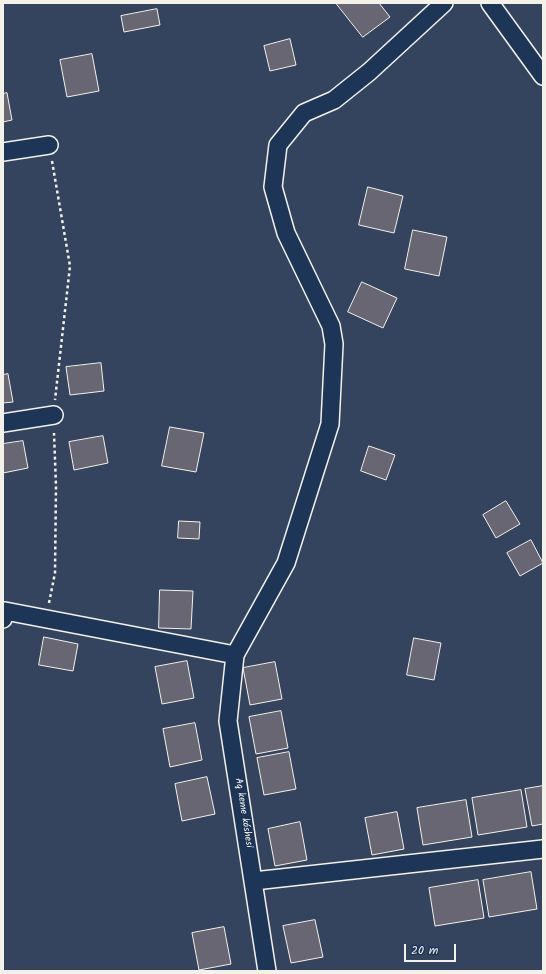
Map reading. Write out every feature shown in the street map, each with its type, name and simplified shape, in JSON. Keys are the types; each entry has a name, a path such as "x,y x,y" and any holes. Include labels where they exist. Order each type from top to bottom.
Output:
{"street":[{"path":"3,619 5,611 235,655 286,563 330,424 334,344 332,326 286,233 273,187 278,145 304,113 334,100 369,72 444,3"},
{"path":"490,3 543,76"},
{"path":"3,152 49,145"},
{"path":"3,423 54,415"},
{"name":"Aq keme kóshesi","path":"235,655 228,721 267,971"},
{"path":"254,881 543,849"}],"path":[{"path":"45,618 55,573 56,486 54,415 70,266 49,145"}],"building":[{"path":"336,3 379,3 390,17 363,37"},
{"path":"157,9 160,25 124,32 121,16"},
{"path":"290,39 296,65 270,71 264,46"},
{"path":"92,54 99,91 67,97 60,60"},
{"path":"7,93 12,120 3,122 3,94"},
{"path":"368,187 403,196 394,233 359,225"},
{"path":"413,230 447,237 439,276 405,269"},
{"path":"362,282 397,298 383,328 348,312"},
{"path":"101,363 104,391 70,395 66,367"},
{"path":"8,374 13,402 3,403 3,375"},
{"path":"170,427 204,433 196,472 162,466"},
{"path":"103,436 108,463 74,470 69,442"},
{"path":"23,441 28,468 3,473 3,444"},
{"path":"369,446 395,455 386,480 361,471"},
{"path":"506,501 520,524 496,538 483,515"},
{"path":"179,521 200,522 199,539 178,538"},
{"path":"531,540 543,563 520,576 507,553"},
{"path":"160,590 193,591 191,629 159,628"},
{"path":"44,637 78,644 73,671 39,665"},
{"path":"414,638 441,643 434,680 407,675"},
{"path":"187,661 194,698 162,704 155,667"},
{"path":"275,662 282,699 250,705 243,668"},
{"path":"281,711 288,748 256,754 249,717"},
{"path":"195,723 202,760 170,767 163,729"},
{"path":"289,752 296,789 264,795 257,758"},
{"path":"207,777 215,814 182,821 175,784"},
{"path":"543,786 543,824 532,826 525,789"},
{"path":"521,790 527,827 478,835 472,798"},
{"path":"466,800 472,837 423,845 417,808"},
{"path":"397,812 404,849 372,855 365,818"},
{"path":"300,822 307,860 275,866 268,829"},
{"path":"531,872 537,909 489,917 483,880"},
{"path":"478,880 484,918 435,926 429,888"},
{"path":"315,920 323,957 291,963 283,926"},
{"path":"224,927 231,964 199,970 192,933"}]}
